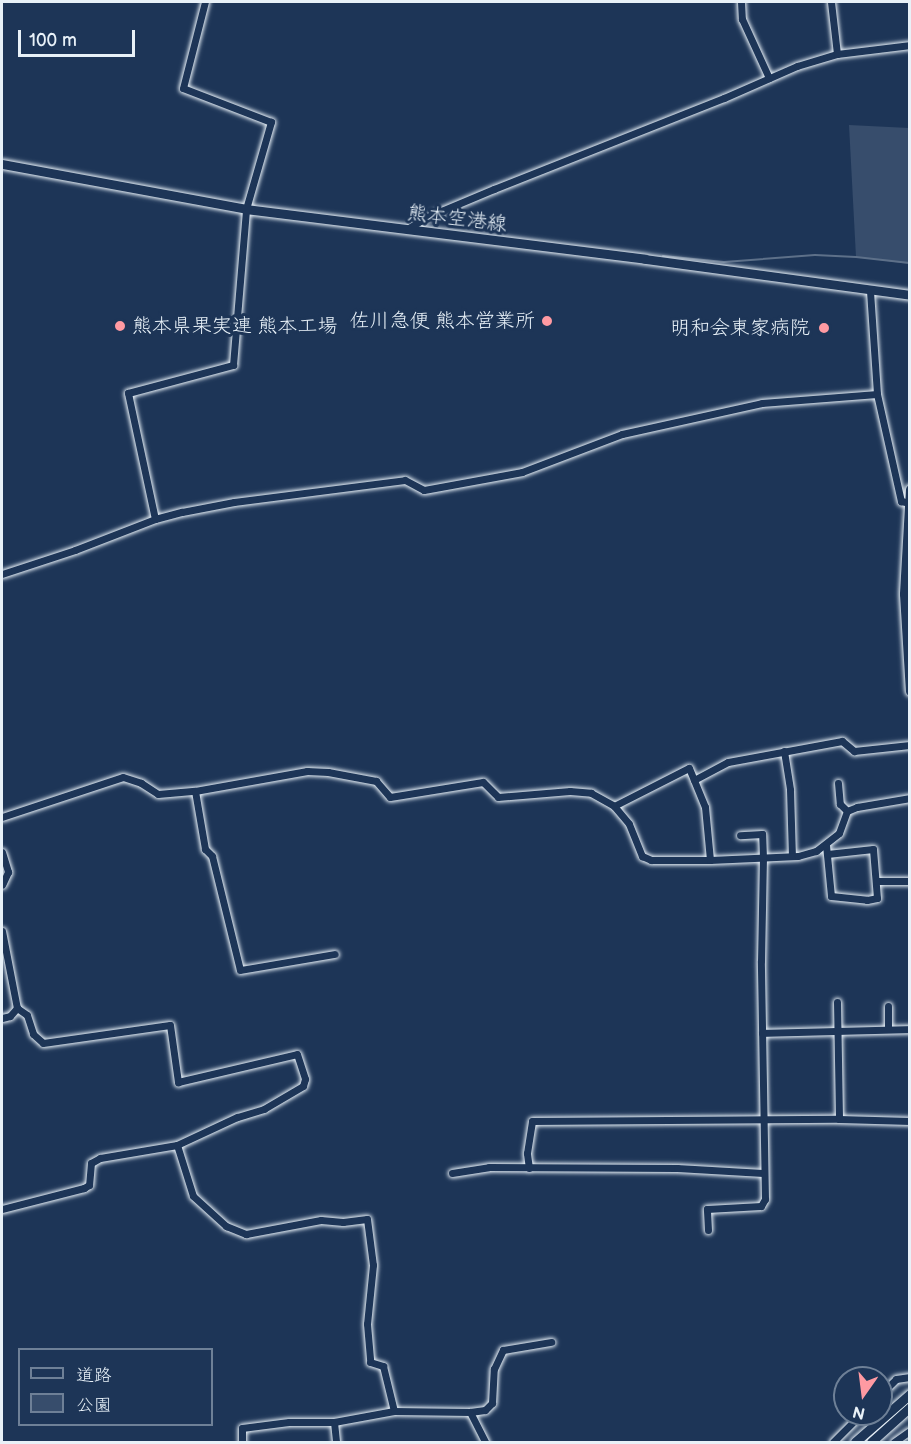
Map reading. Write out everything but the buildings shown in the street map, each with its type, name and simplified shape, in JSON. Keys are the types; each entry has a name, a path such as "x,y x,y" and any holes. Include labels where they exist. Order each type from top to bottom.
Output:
{"main road":[{"name":"熊本空港線","path":"2,164 246,209 909,295"},
{"path":"909,489 904,594 909,690"},
{"path":"855,1443 909,1394"},
{"path":"871,1443 909,1407"}],"street":[{"path":"155,519 128,393 233,365 246,209 271,122 183,88 205,2"},
{"path":"741,2 742,19 769,78"},
{"path":"831,2 837,54"},
{"path":"404,231 427,217 797,66 837,54 909,45"},
{"path":"870,291 877,394 901,501 909,502"},
{"path":"2,574 75,550 155,519 234,502 405,480 424,490 522,472 622,434 762,403 877,394"},
{"path":"694,780 728,762 842,741 854,751 909,745"},
{"path":"784,751 790,790 792,856"},
{"path":"614,806 689,768 705,807 710,860"},
{"path":"2,817 123,777 158,794 195,791 307,771 376,781 390,796 483,782 498,796 570,791 591,793 614,806 629,824 642,856 651,860 710,860 792,856 816,851 838,833 847,811 857,807 909,798"},
{"path":"838,783 840,804 847,811"},
{"path":"195,791 205,849 212,856 240,970 335,954"},
{"path":"708,1230 707,1209 761,1206 765,1199 762,834 740,835"},
{"path":"826,845 831,896 867,900 877,898 873,849 827,854"},
{"path":"2,852 8,872 2,885"},
{"path":"876,881 909,881"},
{"path":"2,931 17,1008 27,1015 33,1034 43,1043 170,1024 178,1082 297,1054 305,1079 303,1086 264,1109 237,1117 177,1145 100,1158 91,1163 89,1185 84,1188 2,1209"},
{"path":"837,1002 838,1119"},
{"path":"888,1006 888,1029"},
{"path":"2,1018 10,1016 17,1008"},
{"path":"762,1033 836,1029 909,1029"},
{"path":"529,1168 527,1153 532,1121 838,1119 909,1121"},
{"path":"177,1145 193,1196 226,1226 246,1234 321,1220 343,1222 367,1219 373,1265 367,1324 369,1362 383,1366 394,1411"},
{"path":"452,1173 489,1167 676,1168 763,1173"},
{"path":"242,1443 242,1428 289,1422 334,1422 394,1411 470,1412 485,1410 492,1403 494,1369 502,1350 551,1342"},
{"path":"893,1382 896,1379 909,1377"},
{"path":"470,1412 485,1443"},
{"path":"334,1422 336,1443"},
{"path":"833,1443 849,1426"},
{"path":"894,1443 909,1430"}],"green space":[{"path":"849,125 909,128 909,264 856,257"}],"waterway":[{"path":"663,256 724,262 815,255 910,263"}],"place":[{"name":"佐川急便 熊本営業所","path":"547,321"},
{"name":"熊本県果実連 熊本工場","path":"120,326"},
{"name":"明和会東家病院","path":"824,328"}]}
